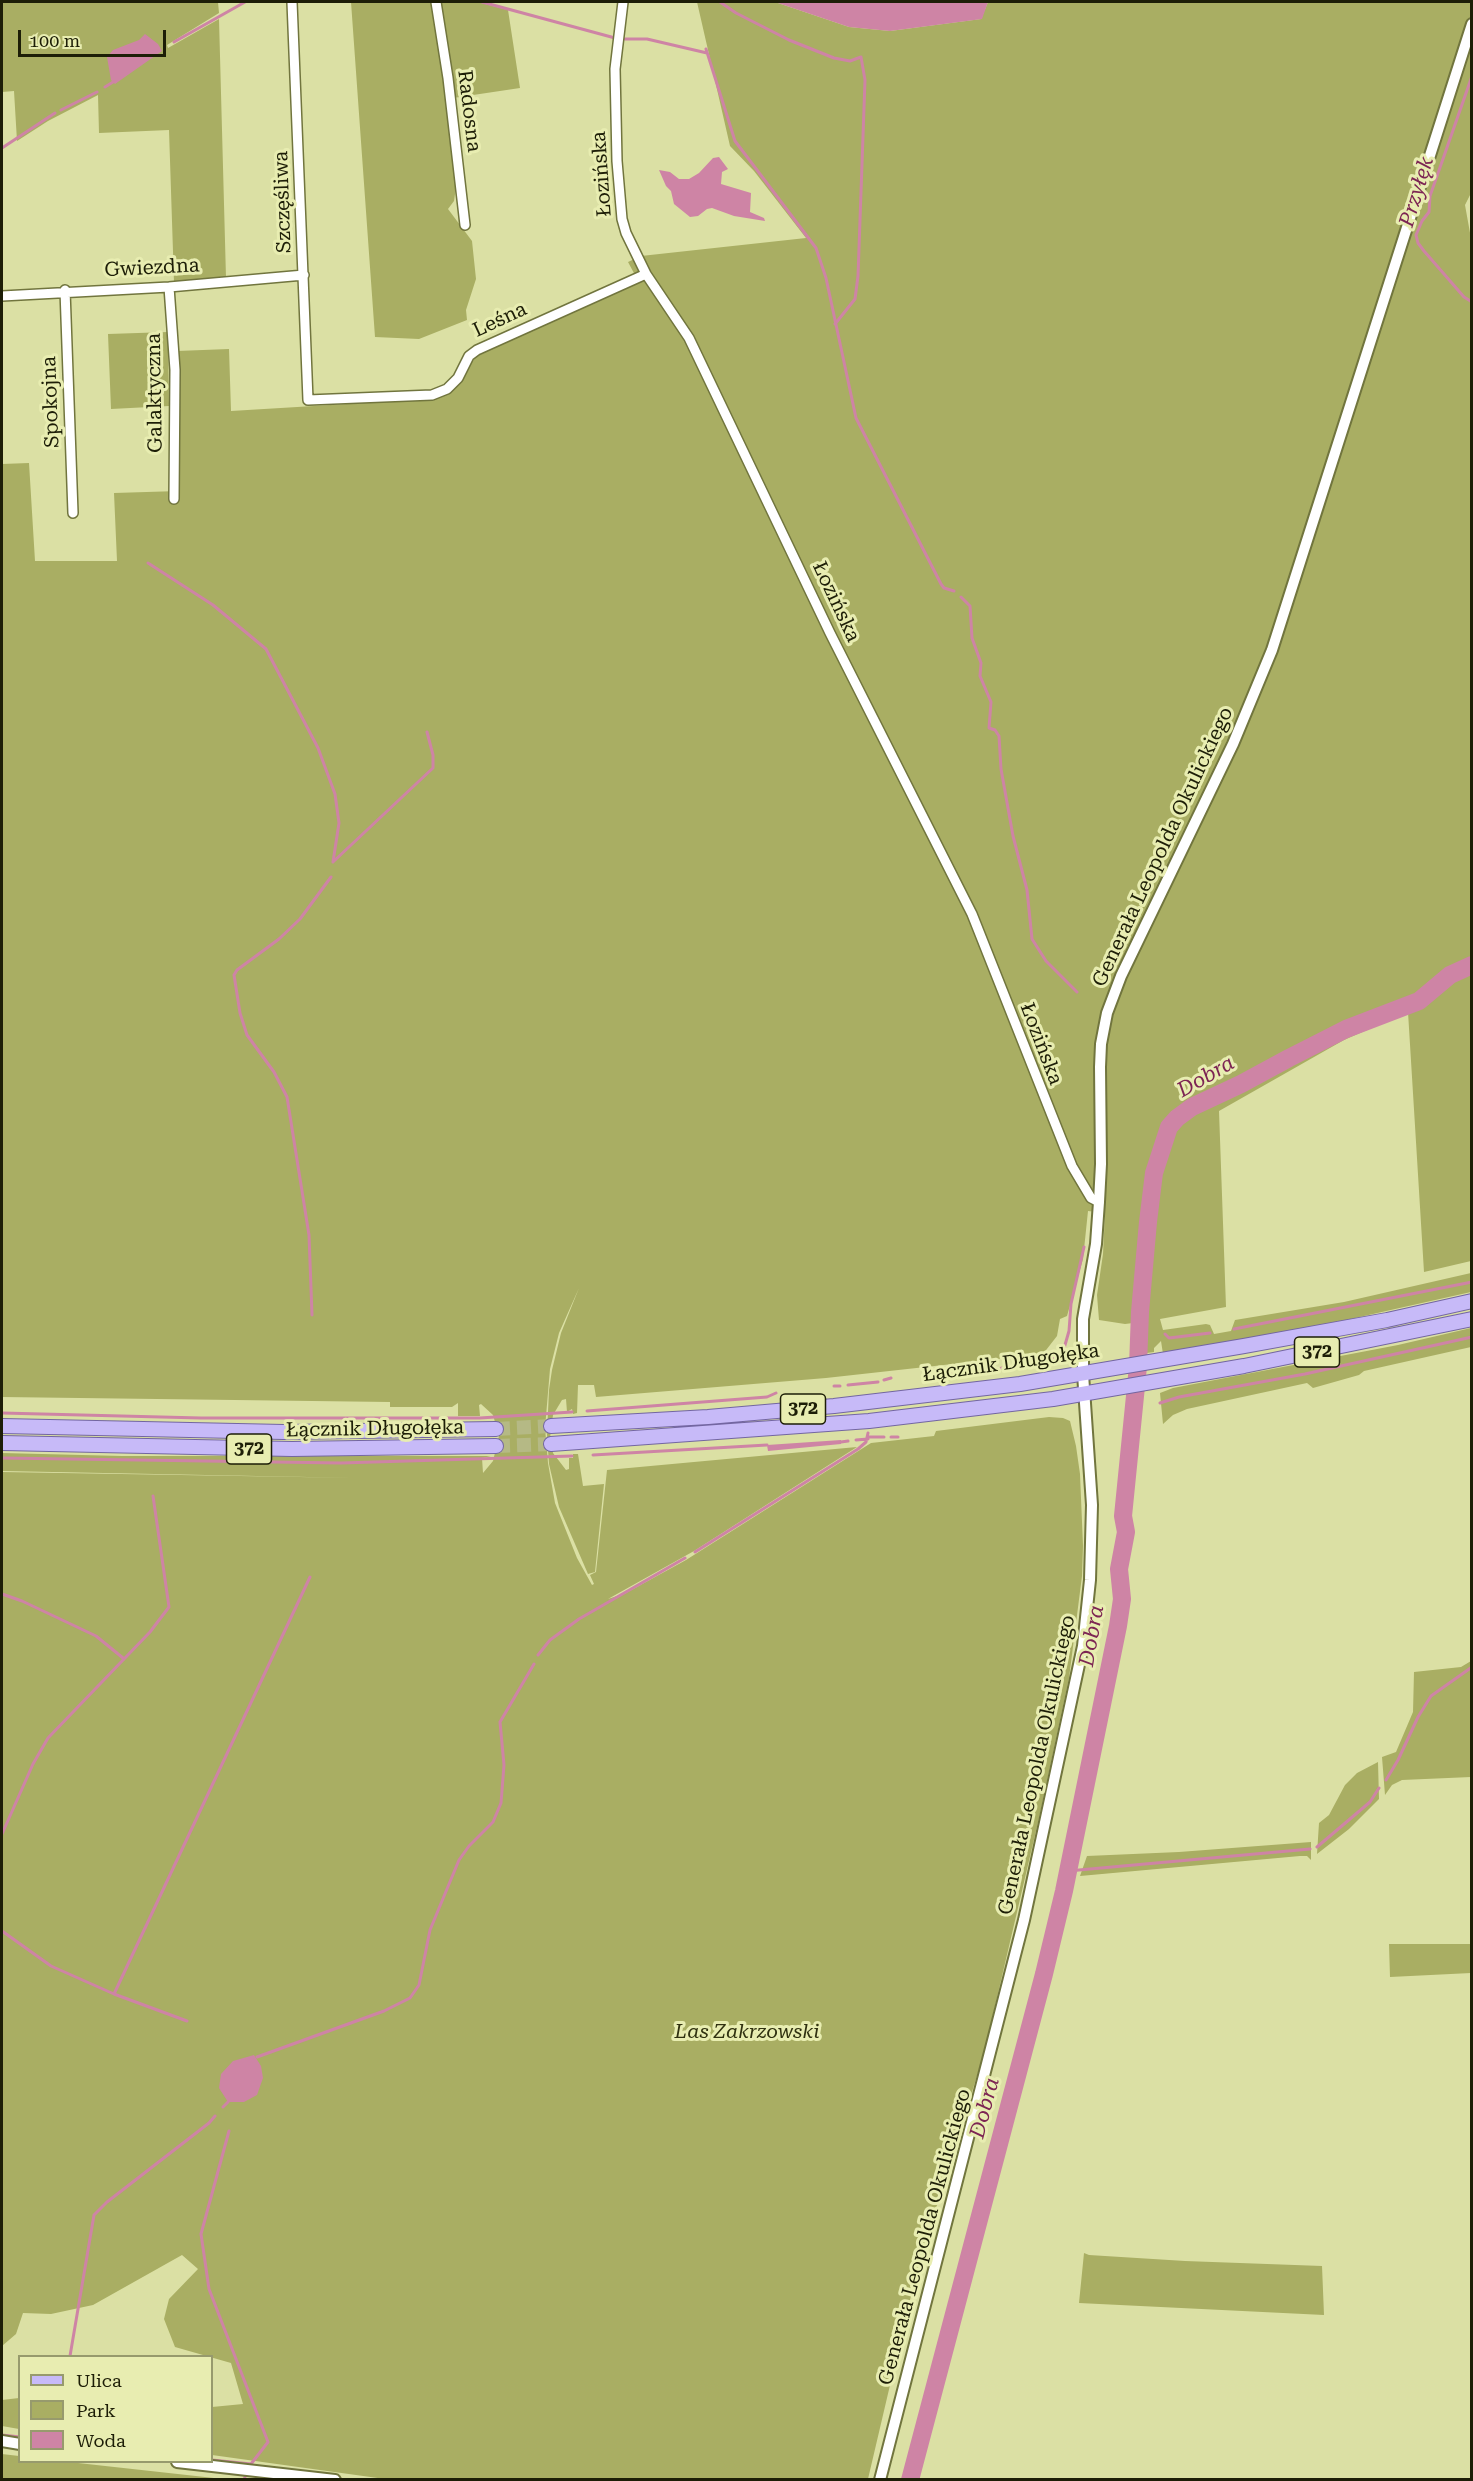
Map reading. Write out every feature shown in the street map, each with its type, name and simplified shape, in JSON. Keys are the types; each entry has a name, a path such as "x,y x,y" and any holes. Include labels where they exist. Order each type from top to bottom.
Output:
{"main road":[{"name":"Łącznik Długołęka","path":"551,1426 698,1418 834,1406 1083,1374 1387,1320 1472,1301"},
{"name":"Łącznik Długołęka","path":"551,1444 869,1421 1008,1405 1325,1350 1472,1319"},
{"name":"Łącznik Długołęka","path":"2,1426 284,1432 496,1429"},
{"name":"Łącznik Długołęka","path":"2,1443 292,1449 496,1446"}],"street":[{"name":"Szczęśliwa","path":"292,2 308,400"},
{"name":"Radosna","path":"436,2 465,225"},
{"name":"Łozińska","path":"623,2 615,69 620,206 626,233 646,274 689,338 830,633 972,914 1055,1130 1087,1193 1099,1202"},
{"name":"Generała Leopolda Okulickiego","path":"880,2480 1024,1920 1077,1677 1086,1618 1092,1542 1091,1471 1083,1374 1083,1319 1096,1244 1099,1202 1101,1044 1112,997 1233,744 1272,650 1472,24"},
{"name":"Leśna","path":"308,400 432,395 447,389 458,378 469,356 477,350 646,274"},
{"name":"Gwiezdna","path":"2,296 304,275"},
{"name":"Galaktyczna","path":"169,286 175,370 174,499"},
{"name":"Spokojna","path":"65,291 73,513"},
{"path":"2,2442 18,2444"},
{"path":"186,2463 335,2480"}],"green space":[{"path":"2,2 218,2 219,13 167,45 168,48 219,19 226,278 174,282 169,130 99,133 98,95 48,121 17,141 14,91 2,92"},
{"path":"351,2 432,2 457,180 454,201 448,209 472,241 476,279 466,310 467,320 419,339 375,337"},
{"path":"439,2 478,2 508,10 520,88 453,98"},
{"name":"Las Zakrzowski","path":"697,2 775,2 849,27 890,31 981,19 988,2 1471,2 1472,191 1465,205 1472,244 1471,1261 1424,1272 1408,1012 1344,1040 1219,1111 1226,1307 1160,1319 1163,1330 1206,1324 1210,1325 1214,1334 1231,1331 1235,1320 1344,1302 1471,1273 1471,1292 1306,1329 1163,1354 1161,1341 1154,1348 1154,1352 1140,1354 1141,1322 1125,1324 1099,1320 1097,1295 1103,1254 1105,1213 1088,1211 1083,1259 1067,1316 1060,1319 1057,1336 1043,1354 826,1378 596,1397 594,1385 578,1385 577,1413 573,1414 572,1409 567,1412 566,1399 562,1400 553,1415 550,1438 553,1453 566,1470 569,1469 569,1458 573,1458 573,1454 578,1454 583,1486 604,1484 595,1572 588,1574 559,1507 549,1464 547,1434 552,1370 561,1333 579,1288 559,1333 550,1369 545,1428 548,1463 555,1503 577,1558 592,1585 594,1584 590,1575 596,1572 607,1470 857,1447 694,1551 608,1599 626,1593 686,1560 871,1443 934,1436 936,1431 1049,1417 1070,1421 1080,1474 1083,1546 1082,1576 1069,1678 984,2053 917,2270 868,2479 392,2480 213,2455 213,2407 243,2404 231,2363 213,2358 213,2355 203,2355 175,2347 164,2319 169,2299 198,2269 182,2255 93,2305 51,2314 23,2313 16,2334 2,2346 2,1472 359,1478 2,1471 2,1453 122,1456 491,1456 482,1458 483,1473 493,1461 499,1436 493,1415 481,1404 479,1405 480,1416 458,1416 458,1403 452,1407 390,1407 390,1402 2,1397 2,464 29,463 35,561 117,561 114,493 179,491 177,351 229,349 231,411 380,402 445,394 459,385 480,352 635,275 628,262 641,256 806,238 754,171 730,146"},
{"path":"168,332 169,406 111,409 108,334"},
{"path":"1471,1328 1471,1347 1364,1371 1359,1375 1313,1388 1307,1383 1187,1409 1173,1415 1163,1424 1160,1393 1173,1388 1398,1345"},
{"path":"1471,1661 1471,1777 1402,1780 1392,1785 1385,1795 1382,1757 1396,1752 1413,1712 1414,1672 1461,1667"},
{"path":"1378,1762 1379,1799 1349,1829 1317,1854 1319,1823 1329,1815 1345,1785 1357,1773"},
{"path":"1311,1842 1311,1860 1307,1856 1300,1856 1080,1876 1087,1856"},
{"path":"1389,1944 1471,1944 1471,1973 1390,1977"},
{"path":"1084,2253 1185,2261 1322,2266 1324,2315 1079,2303"},
{"path":"18,2398 18,2429 2,2426 2,2400"},
{"path":"2,2454 18,2456 18,2463 78,2463 223,2479 2,2479"}],"water":[{"path":"775,2 988,2 982,19 890,31 849,27"},
{"path":"145,34 158,44 162,51 115,84 111,80 107,57 113,50 139,40"},
{"path":"719,157 728,169 722,172 721,184 751,193 750,212 764,218 765,221 734,216 712,208 698,216 690,217 674,204 671,191 666,186 659,170 670,172 679,179 689,179 699,173 713,158"},
{"path":"841,1440 841,1444 768,1451 767,1445"},
{"path":"254,2055 261,2066 263,2078 257,2095 244,2102 228,2102 219,2088 221,2074 233,2061"}],"waterway":[{"path":"174,42 245,2"},
{"path":"482,2 615,38"},
{"path":"720,2 736,13 789,40 834,58 850,61 861,57 865,80 858,276 855,299 835,324"},
{"path":"625,39 647,39 707,53"},
{"path":"706,49 735,141 816,248 826,278 856,418 941,584 944,588 954,591"},
{"name":"Przyłęk","path":"1472,76 1430,196 1429,212 1416,235 1424,251 1464,297 1472,302"},
{"path":"105,87 113,82"},
{"path":"61,110 97,92"},
{"path":"2,148 55,113"},
{"path":"148,563 213,605 266,649 318,748 335,794 339,823 333,862"},
{"path":"961,597 970,606 972,638 981,663 980,676 991,702 989,728 995,730 999,736 1001,769 1013,836 1027,890 1032,939 1046,961 1077,992"},
{"path":"334,861 433,768 433,755 427,732"},
{"path":"312,1315 309,1235 287,1097 274,1072 247,1035 240,1013 234,975 237,970 279,939 300,919 331,877"},
{"name":"Dobra","path":"910,2480 1044,1974 1064,1891 1118,1626 1122,1599 1119,1569 1126,1532 1123,1516 1138,1366 1148,1222 1154,1173 1169,1127 1192,1107 1346,1029 1419,1001 1450,975 1472,965"},
{"path":"927,1376 987,1371 1060,1357 1069,1331 1071,1304 1084,1247"},
{"path":"1234,1329 1472,1282"},
{"path":"1165,1334 1169,1338 1210,1333"},
{"path":"1160,1403 1179,1397 1305,1374 1472,1337"},
{"path":"884,1380 891,1378"},
{"path":"848,1385 878,1382"},
{"path":"834,1386 840,1386"},
{"path":"587,1411 767,1397 776,1393"},
{"path":"2,1413 201,1418 480,1418 572,1412"},
{"path":"695,1552 858,1449 866,1442 868,1433"},
{"path":"868,1437 884,1437"},
{"path":"891,1437 898,1437"},
{"path":"856,1440 868,1439"},
{"path":"841,1442 848,1441"},
{"path":"593,1455 767,1445"},
{"path":"2,1458 341,1463 572,1456"},
{"path":"2,1834 33,1764 48,1738 150,1632 169,1607 153,1496"},
{"path":"538,1655 550,1640 579,1619 685,1558"},
{"path":"114,1994 310,1577"},
{"path":"2,1594 96,1636 123,1658"},
{"path":"257,2057 384,2011 410,1998 419,1985 430,1930 459,1860 469,1846 493,1822 501,1803 504,1765 500,1722 534,1664"},
{"path":"1386,1780 1431,1696 1472,1667"},
{"path":"1317,1847 1370,1802 1379,1788"},
{"path":"1068,1871 1310,1849"},
{"path":"2,1931 51,1966 114,1994 187,2021"},
{"path":"223,2107 228,2102"},
{"path":"70,2355 94,2215 107,2202 215,2116"},
{"path":"213,2460 251,2464 268,2442 209,2289 201,2234 229,2131"},
{"path":"2,2435 18,2437"}],"tunnel":[{"path":"496,1429 551,1426"},
{"path":"496,1446 551,1444"}]}
